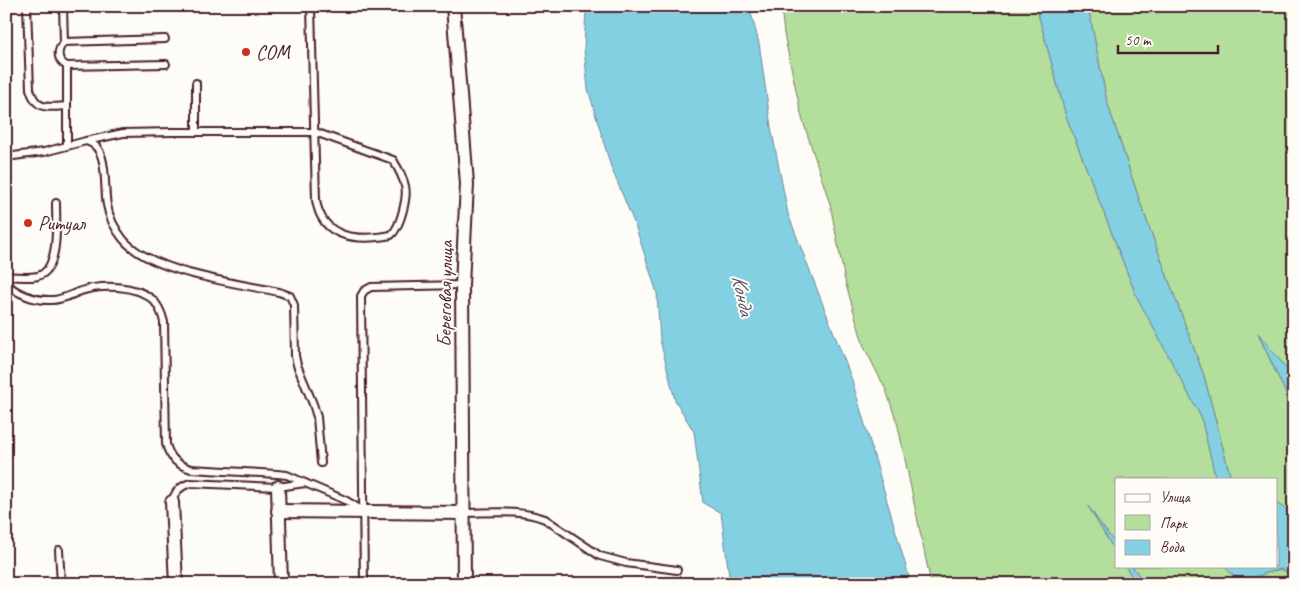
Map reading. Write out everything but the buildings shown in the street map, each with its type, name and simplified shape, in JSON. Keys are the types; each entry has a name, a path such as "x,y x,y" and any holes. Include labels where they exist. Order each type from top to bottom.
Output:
{"street":[{"name":"Береговая улица","path":"453,6 467,184 462,285 464,584"},
{"path":"278,488 281,584"},
{"path":"172,502 176,584"},
{"path":"278,511 463,513"}],"lane":[{"path":"27,6 30,89 32,98 36,104 45,107 67,106"},
{"path":"63,6 64,42 58,54 60,61 67,66 166,64"},
{"path":"6,157 44,152 122,133 315,132 393,160 406,186 406,195 396,231 391,235 346,236 339,234 327,226 318,208 316,200 315,132 310,6"},
{"path":"64,42 165,40"},
{"path":"67,66 67,146"},
{"path":"196,83 196,132"},
{"path":"86,141 96,145 102,156 107,205 113,223 124,240 140,254 156,262 193,274 290,296 294,305 297,365 317,417 321,463"},
{"path":"6,276 39,276 52,263 56,203"},
{"path":"6,284 29,298 39,300 54,300 91,289 122,288 145,294 154,300 161,310 164,322 166,444 168,453 181,466 191,469 287,475 364,511"},
{"path":"364,584 361,296 364,291 371,287 462,285"},
{"path":"172,502 175,493 190,483 278,488 305,484"},
{"path":"463,513 519,513 534,515 545,519 600,556 626,563 677,570"},
{"path":"59,550 61,584"}],"green space":[{"path":"781,6 1036,6 1066,116 1136,295 1201,417 1216,478 1115,478 1115,544 1092,513 1115,551 1115,568 1126,568 1137,584 933,584 930,579 898,426 886,390 864,347 845,281 830,204 802,118 784,34"},
{"path":"1088,6 1294,6 1294,378 1259,336 1294,411 1294,515 1278,504 1278,478 1231,478 1204,376 1141,205 1107,102"},
{"path":"1133,568 1226,568 1241,584 1145,584"},
{"path":"1280,569 1294,575 1294,584 1249,584 1254,577"}],"water":[{"name":"Конда","path":"749,6 759,43 771,127 788,214 852,380 911,584 730,584 721,513 703,503 694,432 675,400 660,340 657,293 635,225 611,167 588,89 584,49 586,7"},
{"path":"1036,6 1088,6 1107,102 1141,205 1204,376 1231,478 1216,478 1201,417 1136,295 1066,116"},
{"path":"1258,333 1294,378 1294,411"},
{"path":"1278,504 1294,515 1294,575 1280,569 1254,577 1249,584 1241,584 1226,568 1278,568"},
{"path":"1088,506 1115,544 1115,551"},
{"path":"1126,568 1133,568 1145,584 1137,584"}],"place":[{"name":"СОМ","path":"246,52"},
{"name":"Ритуал","path":"28,223"}]}
